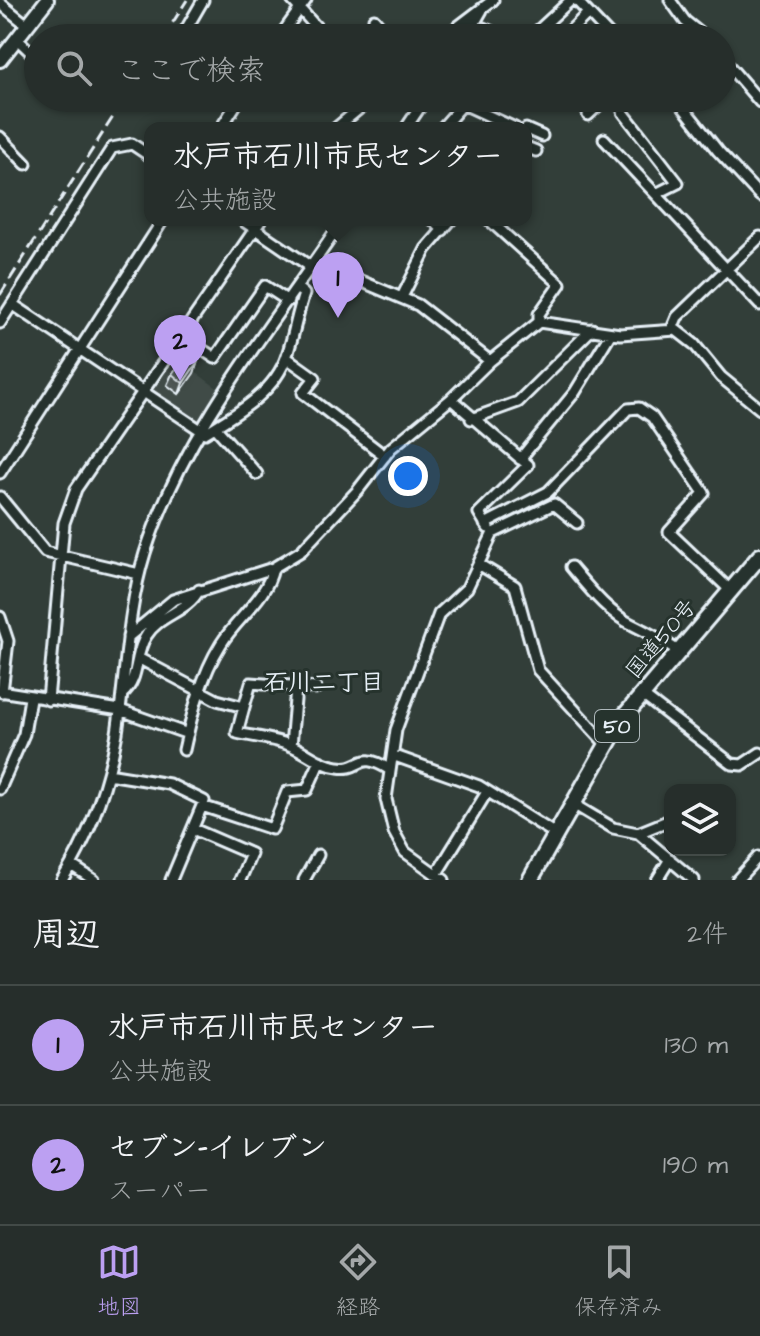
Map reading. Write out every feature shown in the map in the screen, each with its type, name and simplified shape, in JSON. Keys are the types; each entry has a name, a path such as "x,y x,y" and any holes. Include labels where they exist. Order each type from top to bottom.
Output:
{"highway":[{"name":"国道50号","path":"530,880 605,743 641,694 760,556"}],"main road":[{"path":"28,24 47,0"},
{"path":"0,60 24,29"}],"street":[{"path":"189,24 203,0"},
{"path":"286,24 295,4 306,0"},
{"path":"546,24 573,0 599,24"},
{"path":"670,0 689,24"},
{"path":"475,24 488,2"},
{"path":"460,24 488,2"},
{"path":"0,3 26,24"},
{"path":"295,4 313,24"},
{"path":"577,24 588,13"},
{"path":"374,19 378,24"},
{"path":"16,38 24,46"},
{"path":"736,74 760,102"},
{"path":"480,112 502,122"},
{"path":"588,115 591,112"},
{"path":"623,112 678,183 656,194"},
{"path":"688,112 760,196"},
{"path":"532,132 542,136"},
{"path":"0,137 26,164"},
{"path":"604,139 760,305"},
{"path":"0,323 112,148 132,144 144,152"},
{"path":"0,473 159,226"},
{"path":"48,700 64,523 76,489 257,226"},
{"path":"261,226 313,265 402,297 490,361"},
{"path":"62,880 89,831 108,774 139,574 171,485 201,430 339,226"},
{"path":"439,226 443,230"},
{"path":"402,297 426,249 446,226"},
{"path":"496,226 560,284 539,314 539,322"},
{"path":"672,329 677,317 760,237"},
{"path":"180,335 215,358 265,286 288,301"},
{"path":"12,304 205,433 251,404 287,358 304,294 297,288"},
{"path":"128,637 173,600 273,568 301,551 318,536 411,430 539,322 611,333 672,329 689,339 721,377 760,409"},
{"path":"471,419 518,402 592,329"},
{"path":"520,459 575,392 611,333"},
{"path":"287,358 315,378 303,393 385,456"},
{"path":"451,399 528,465 479,513 493,533"},
{"path":"485,524 548,492 628,409 639,408 652,417 704,493 669,532 730,590"},
{"path":"215,427 257,474"},
{"path":"0,497 40,548 60,558 139,574"},
{"path":"487,792 440,877 400,846 386,799 395,756 396,730 405,703 439,614 467,588 493,533 554,504 577,523"},
{"path":"480,565 515,586 538,670 605,743"},
{"path":"571,567 595,594 634,625 645,628 678,651"},
{"path":"184,750 199,691 221,644 270,581 273,568"},
{"path":"122,694 131,686 146,635 194,600 199,590"},
{"path":"0,617 8,641 1,692 120,710 188,734"},
{"path":"138,658 199,691 244,707"},
{"path":"316,688 251,683 237,733 291,746 342,768 363,760 374,760 390,770"},
{"path":"291,746 296,688"},
{"path":"641,694 732,764 742,765 760,753"},
{"path":"0,789 24,734 30,698"},
{"path":"395,756 466,780 557,835"},
{"path":"202,806 272,829 287,792 307,790 320,761"},
{"path":"108,774 169,784 204,801 171,880"},
{"path":"573,804 613,828 638,833 694,880"},
{"path":"638,833 664,822"},
{"path":"193,829 251,854 240,880"},
{"path":"304,880 318,855"},
{"path":"737,880 758,857"},
{"path":"657,880 670,859"},
{"path":"71,865 94,880"}],"shaded area":[{"path":"172,355 220,390 198,421 151,391 150,387"}],"building":[{"path":"187,353 198,361 183,383 172,374"}],"railway":[{"path":"172,24 187,0"},
{"path":"0,295 116,112"}],"place":[{"name":"水戸市石川市民センター","path":"338,318"},
{"name":"セブン-イレブン","path":"180,381"}],"district":[{"name":"石川二丁目","path":"324,682"}]}
